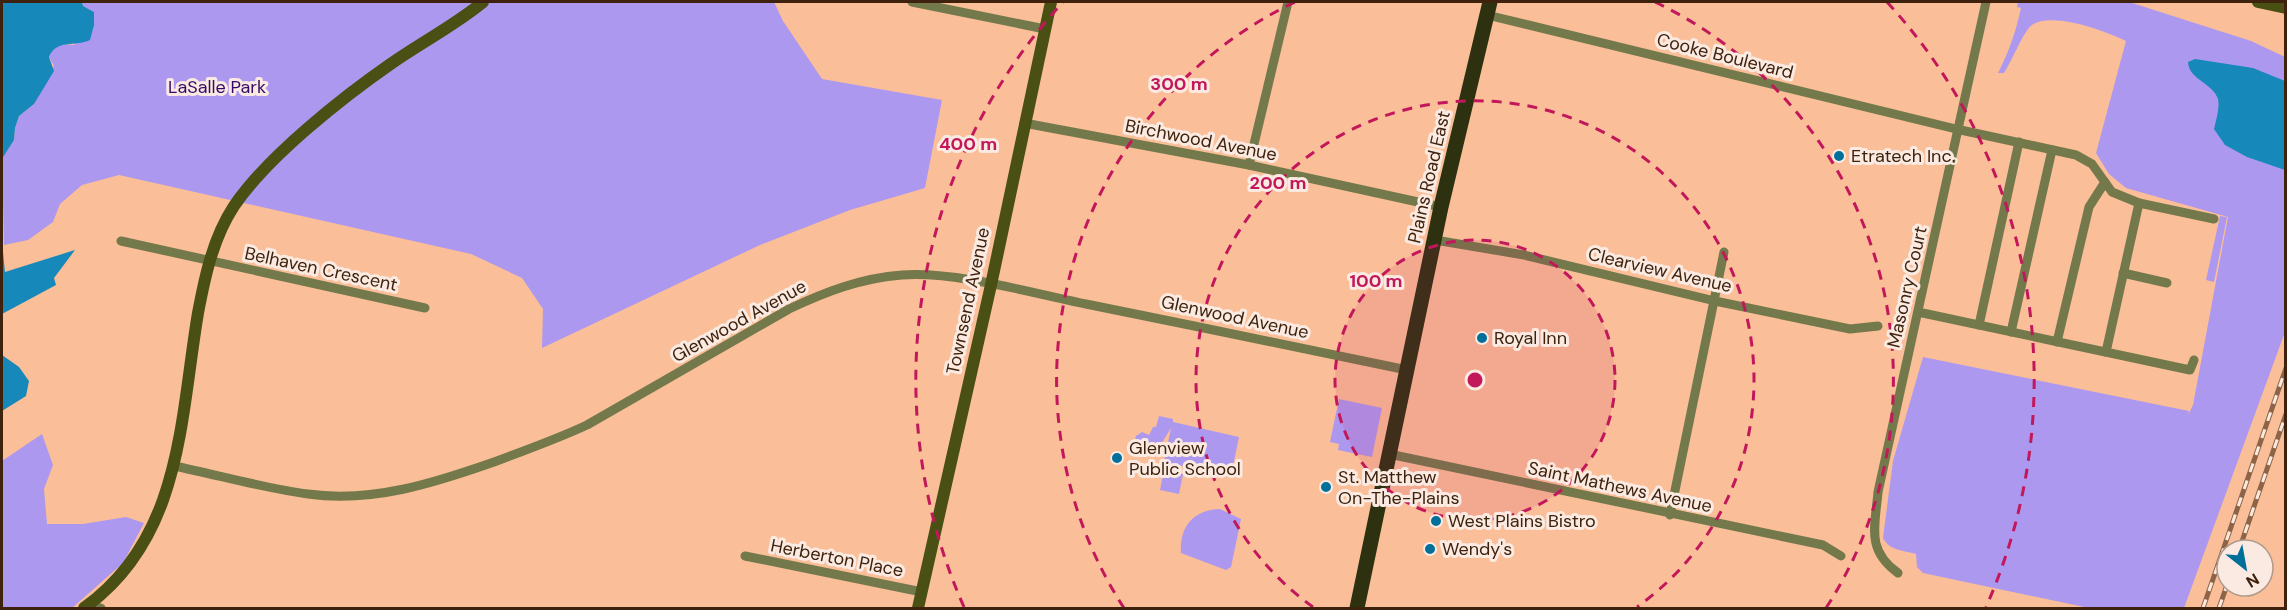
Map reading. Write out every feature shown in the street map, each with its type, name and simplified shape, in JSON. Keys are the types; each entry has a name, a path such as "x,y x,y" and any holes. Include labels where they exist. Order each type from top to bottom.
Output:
{"main road":[{"name":"Plains Road East","path":"1357,609 1441,207 1488,8"}],"street":[{"path":"91,607 131,562 156,524 174,466 202,293 215,243 234,207 265,168 364,84 483,2"},
{"path":"912,2 1045,29"},
{"name":"Townsend Avenue","path":"918,609 991,285 1051,2"},
{"path":"1249,165 1288,2"},
{"name":"Masonry Court","path":"1898,573 1882,561 1877,552 1875,540 1878,492 1956,129 1986,2"},
{"path":"2258,2 2286,8"},
{"name":"Cooke Boulevard","path":"1488,8 1956,129 2076,155 2092,164 2112,192 2139,203 2214,219"},
{"name":"Birchwood Avenue","path":"1024,123 1249,165 1441,207"},
{"path":"1979,325 2019,142"},
{"path":"2012,332 2052,150"},
{"path":"2057,342 2089,207 2105,182"},
{"path":"2106,352 2139,203"},
{"name":"Clearview Avenue","path":"1435,240 1524,255 1715,301 1850,329 1878,326"},
{"name":"Belhaven Crescent","path":"121,241 425,308"},
{"path":"1670,515 1724,252"},
{"path":"2123,273 2167,283"},
{"name":"Glenwood Avenue","path":"174,466 308,495 358,496 405,490 434,483 557,439 789,309 841,287 901,275 921,275 991,285 1407,370"},
{"path":"1918,312 2190,370 2194,360"},
{"name":"Saint Mathews Avenue","path":"1389,454 1670,515 1823,545 1842,556"},
{"name":"Herberton Place","path":"745,556 922,592"}],"green space":[{"name":"LaSalle Park","path":"82,2 774,2 783,21 822,79 942,100 925,188 850,210 760,245 542,348 543,309 522,278 471,254 119,175 82,185 60,204 53,222 28,240 4,245 2,159 14,140 19,116 34,104 54,66 49,57 51,53 58,46 74,45 94,12 83,6"},
{"path":"2018,2 2129,2 2251,41 2285,57 2285,332 2184,608 2089,608 1923,573 1917,567 1916,554 1893,548 1883,538 1893,461 1923,357 2189,411 2188,415 2193,405 2228,217 2126,188 2109,174 2096,153 2126,41 2079,24 2065,21 2041,21 2029,28 2004,73 1998,73 2017,25 2021,8 2017,7"},
{"path":"2220,216 2227,217 2214,282 2206,280"},
{"path":"1339,399 1382,408 1372,457 1338,450 1339,444 1330,442"},
{"path":"1159,416 1173,419 1173,422 1239,437 1231,476 1164,462 1171,428 1160,446 1149,443 1143,447 1138,446 1136,436 1142,432 1149,435 1153,427 1156,427"},
{"path":"42,434 53,465 44,489 47,524 83,524 126,517 144,523 123,563 72,608 2,608 2,461"},
{"path":"1164,470 1183,474 1179,494 1160,490"},
{"path":"1220,509 1241,519 1231,567 1226,570 1181,553 1183,535 1190,521 1203,512"}],"water":[{"path":"2,2 82,2 83,6 94,12 94,25 90,40 61,46 52,51 49,57 54,71 34,104 19,116 14,140 2,159"},
{"path":"2195,59 2253,68 2285,81 2285,170 2247,157 2225,145 2214,129 2218,99 2189,68 2188,62"},
{"path":"2,242 5,272 75,250 54,278 56,285 2,314"},
{"path":"2,355 19,367 29,381 26,396 2,411"}],"railway":[{"path":"2203,608 2286,368"},
{"path":"2243,538 2286,414"},
{"path":"2219,608 2222,598"}],"place":[{"name":"Etratech Inc.","path":"1839,156"},
{"name":"Royal Inn","path":"1482,338"},
{"name":"Glenview Public School","path":"1117,458"},
{"name":"St. Matthew On-The-Plains","path":"1326,487"},
{"name":"West Plains Bistro","path":"1436,521"},
{"name":"Wendy's","path":"1430,549"}]}
